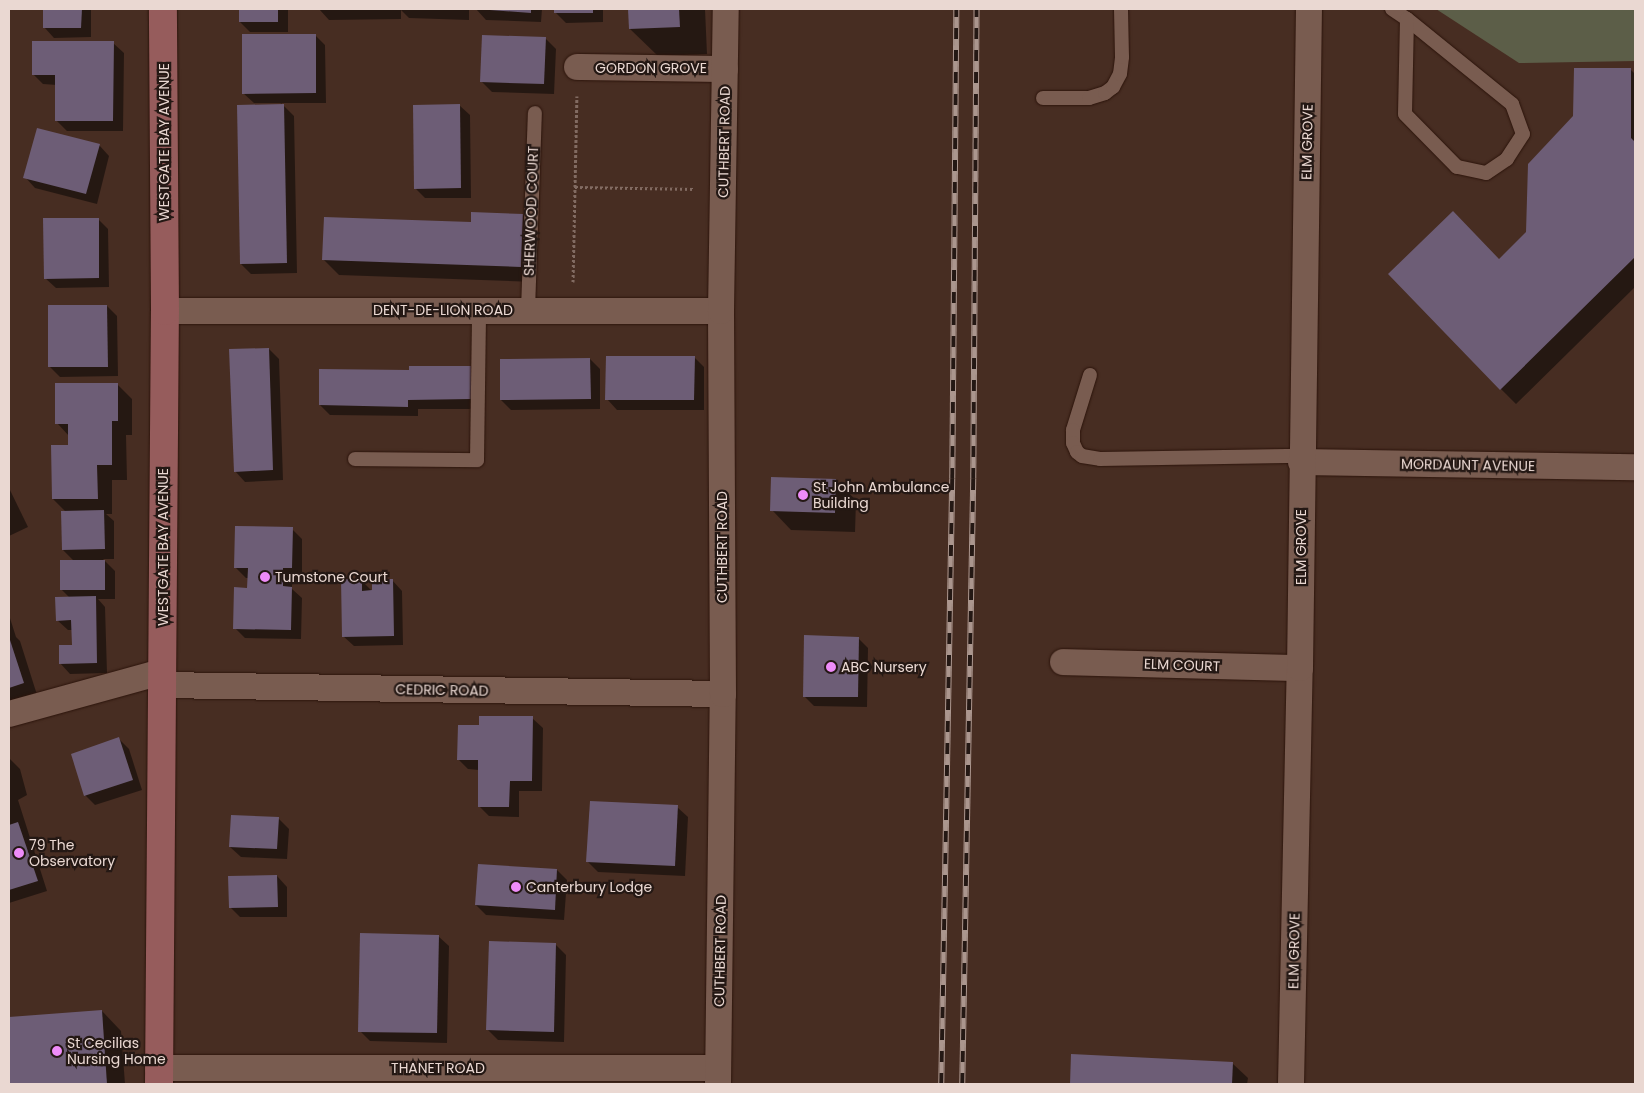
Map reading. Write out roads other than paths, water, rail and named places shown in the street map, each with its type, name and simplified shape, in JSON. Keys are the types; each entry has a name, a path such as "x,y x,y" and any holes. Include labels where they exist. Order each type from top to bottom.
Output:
{"street":[{"name":"WESTGATE BAY AVENUE","path":"159,1076 165,311 162,9"},
{"name":"CUTHBERT ROAD","path":"718,1076 723,694 722,311 726,9"},
{"name":"ELM GROVE","path":"1291,1084 1300,668 1309,9"},
{"name":"GORDON GROVE","path":"577,67 725,69"},
{"name":"DENT-DE-LION ROAD","path":"165,311 722,311"},
{"name":"MORDAUNT AVENUE","path":"1302,459 1635,467"},
{"name":"ELM COURT","path":"1063,662 1300,668"},
{"name":"CEDRIC ROAD","path":"9,714 162,679 723,694"},
{"name":"THANET ROAD","path":"159,1076 718,1076"}],"lane":[{"path":"1043,98 1089,98 1105,93 1113,87 1120,74 1122,57 1121,9"},
{"path":"1392,9 1407,19 1512,104 1523,134 1507,159 1486,173 1457,167 1405,114 1407,19"},
{"name":"SHERWOOD COURT","path":"528,310 535,113"},
{"path":"355,459 477,460 479,310"},
{"path":"1090,376 1073,430 1073,443 1077,452 1082,456 1100,459 1302,459"}],"railway":[{"path":"941,1084 952,479 956,9"},
{"path":"962,1084 973,479 976,9"}],"place":[{"name":"St John Ambulance Building","path":"803,495"},
{"name":"Tumstone Court","path":"265,577"},
{"name":"ABC Nursery","path":"831,667"},
{"name":"79 The Observatory","path":"19,853"},
{"name":"Canterbury Lodge","path":"516,887"},
{"name":"St Cecilias Nursing Home","path":"57,1051"}]}
